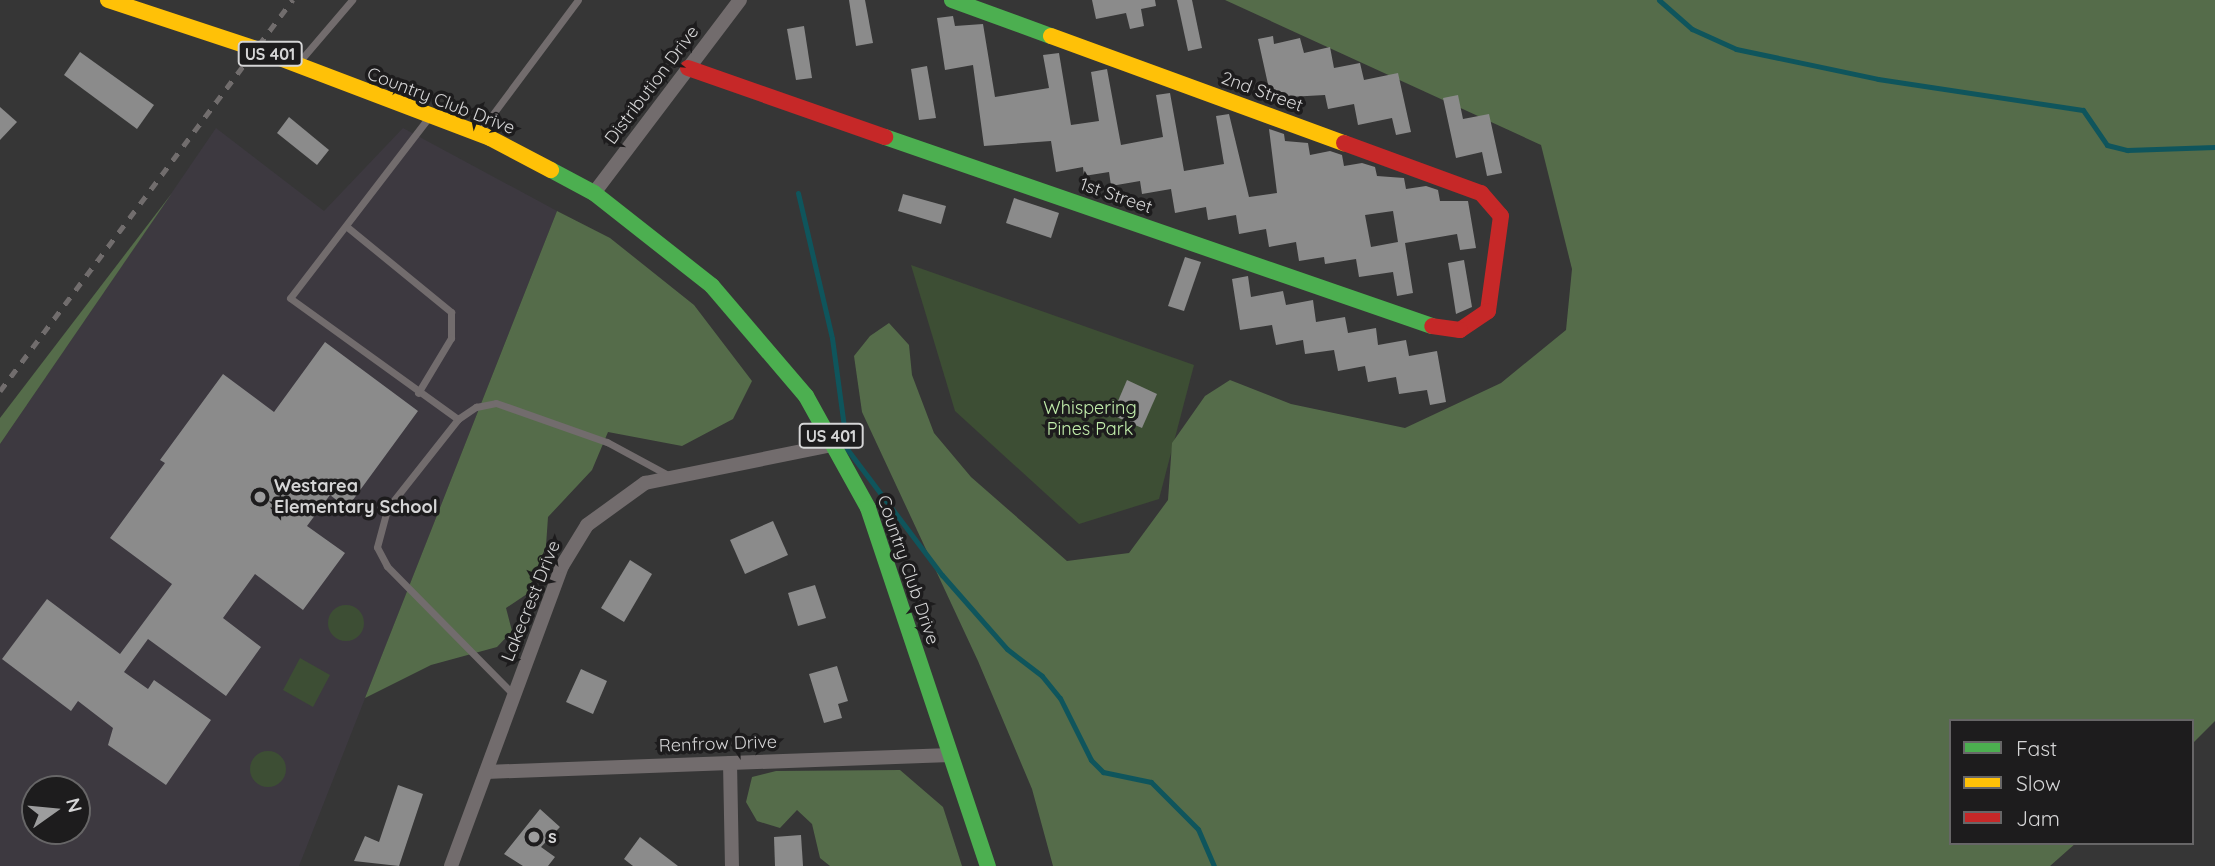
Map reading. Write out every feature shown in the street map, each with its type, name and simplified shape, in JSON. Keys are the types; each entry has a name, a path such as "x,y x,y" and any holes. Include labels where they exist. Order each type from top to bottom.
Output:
{"street":[{"name":"Distribution Drive","path":"594,193 740,0"},
{"name":"2nd Street","path":"951,0 1481,193 1501,216 1493,268"},
{"name":"Country Club Drive","path":"114,1 479,133 594,193 667,247 746,321 836,444 869,508 988,866"},
{"name":"1st Street","path":"688,68 1430,326 1460,330 1488,311 1493,268"},
{"name":"Lakecrest Drive","path":"451,866 573,544 614,501 668,475 836,444"},
{"name":"Renfrow Drive","path":"486,772 951,755"},
{"path":"730,763 733,866"}],"lane":[{"path":"297,65 352,0"},
{"path":"479,133 578,0"},
{"path":"430,117 290,298 418,393 458,419"},
{"path":"346,226 451,312 451,338 418,393"},
{"path":"514,695 387,566 377,547 387,509 458,419 476,407 496,403 524,408 607,442 668,475"}],"shaded area":[{"path":"216,128 324,211 403,128 557,211 299,866 0,866 0,444"}],"green space":[{"path":"1225,0 2215,0 2215,721 2194,742 2194,719 1949,719 1949,845 2074,845 2050,866 1053,866 1032,789 978,661 862,412 854,356 870,336 889,323 909,345 912,375 934,433 971,477 1067,561 1129,553 1168,500 1172,443 1205,396 1230,380 1291,404 1405,428 1501,383 1566,330 1572,269 1541,145"},
{"path":"172,193 0,444 0,418"},
{"path":"557,211 610,238 694,305 752,381 733,419 682,446 608,432 592,470 548,517 546,546 527,594 506,608 512,631 497,647 431,665 365,698"},
{"name":"Whispering Pines Park","path":"911,265 1194,365 1159,499 1079,524 955,411"},
{"path":"346,605 359,610 364,623 359,636 346,641 333,636 328,623 333,610"},
{"path":"300,658 330,675 313,707 283,690"},
{"path":"268,751 281,756 286,769 281,782 268,787 255,782 250,769 255,756"},
{"path":"900,770 943,807 962,866 830,866 820,858 812,824 797,810 780,828 757,821 746,802 752,777 776,771"}],"building":[{"path":"849,0 865,0 873,43 856,46"},
{"path":"1092,0 1155,0 1156,6 1141,9 1144,26 1130,29 1126,13 1096,19"},
{"path":"1177,0 1192,0 1202,48 1188,51"},
{"path":"953,16 955,26 983,24 995,97 1049,88 1043,55 1059,53 1071,125 1099,121 1091,72 1107,69 1121,145 1163,137 1156,95 1170,93 1184,171 1224,164 1216,116 1229,114 1249,197 1277,193 1269,129 1284,134 1285,141 1308,143 1310,155 1330,151 1342,155 1344,166 1362,163 1375,167 1377,176 1404,178 1406,189 1426,186 1438,190 1440,201 1468,201 1476,248 1460,250 1457,234 1405,243 1413,293 1397,296 1393,272 1359,277 1356,259 1325,264 1324,257 1299,261 1296,242 1269,247 1266,229 1239,234 1236,215 1208,220 1206,207 1175,213 1171,189 1142,194 1140,181 1111,186 1109,172 1084,176 1083,167 1056,172 1051,141 984,146 973,65 945,70 937,18","holes":["1393,211 1398,242 1371,247 1365,215"]},
{"path":"804,26 812,78 796,80 787,29"},
{"path":"1273,36 1274,44 1300,38 1304,53 1330,47 1334,68 1360,63 1364,80 1398,73 1411,132 1396,135 1392,118 1358,125 1354,104 1328,109 1325,95 1271,98 1258,39"},
{"path":"80,52 154,105 137,129 64,75"},
{"path":"927,66 936,118 919,120 911,69"},
{"path":"1458,95 1463,119 1489,114 1502,173 1487,176 1482,152 1456,158 1443,98"},
{"path":"0,107 17,122 0,140"},
{"path":"289,117 329,150 317,165 277,133"},
{"path":"903,194 946,206 941,224 898,211"},
{"path":"1014,198 1059,213 1051,238 1006,223"},
{"path":"1185,257 1201,262 1184,311 1168,306"},
{"path":"1464,260 1472,307 1456,314 1448,263"},
{"path":"1248,276 1251,297 1283,291 1286,305 1313,300 1316,322 1345,317 1348,333 1376,328 1378,345 1406,340 1409,356 1437,351 1446,402 1430,405 1427,390 1399,394 1396,377 1368,382 1365,366 1338,371 1334,350 1305,354 1303,340 1276,345 1272,325 1240,330 1232,279"},
{"path":"325,342 418,411 347,508 330,495 307,526 345,553 303,610 255,574 223,618 261,647 226,696 148,639 124,672 148,689 154,680 211,720 166,785 108,745 113,728 78,701 71,711 2,659 47,599 120,654 172,584 110,538 165,463 160,460 223,374 274,412"},
{"path":"1127,380 1157,394 1142,428 1112,415"},
{"path":"773,521 788,555 745,574 730,540"},
{"path":"630,560 652,574 624,622 601,608"},
{"path":"815,585 826,618 798,626 788,593"},
{"path":"837,666 848,701 838,704 842,718 824,723 809,674"},
{"path":"581,669 607,681 593,714 566,702"},
{"path":"398,785 423,794 399,866 354,861 365,836 379,842"},
{"name":"s","path":"540,809 560,827 541,847 555,857 548,866 523,866 504,854"},
{"path":"801,835 803,866 775,866 774,837"},
{"path":"640,837 678,866 633,866 624,859"}],"waterway":[{"path":"1659,0 1692,29 1736,49 1878,79 2083,110 2107,145 2127,150 2215,147"},
{"path":"798,193 832,338 847,449 942,575 1007,649 1042,676 1060,698 1091,760 1103,772 1151,782 1198,829 1214,866"}],"railway":[{"path":"0,391 293,0"}],"traffic: fast":[{"path":"952,0 1051,36"},
{"path":"885,137 1432,326"},
{"path":"551,170 594,193 712,286 806,396 868,508 988,866"}],"traffic: slow":[{"path":"108,0 256,49 490,138 551,170"},
{"path":"1051,36 1344,143"}],"traffic: jam":[{"path":"688,68 885,137"},
{"path":"1344,143 1481,193 1501,216 1488,311 1460,330 1432,326"}],"place":[{"name":"Westarea Elementary School","path":"260,497"},
{"name":"s","path":"534,837"}]}
